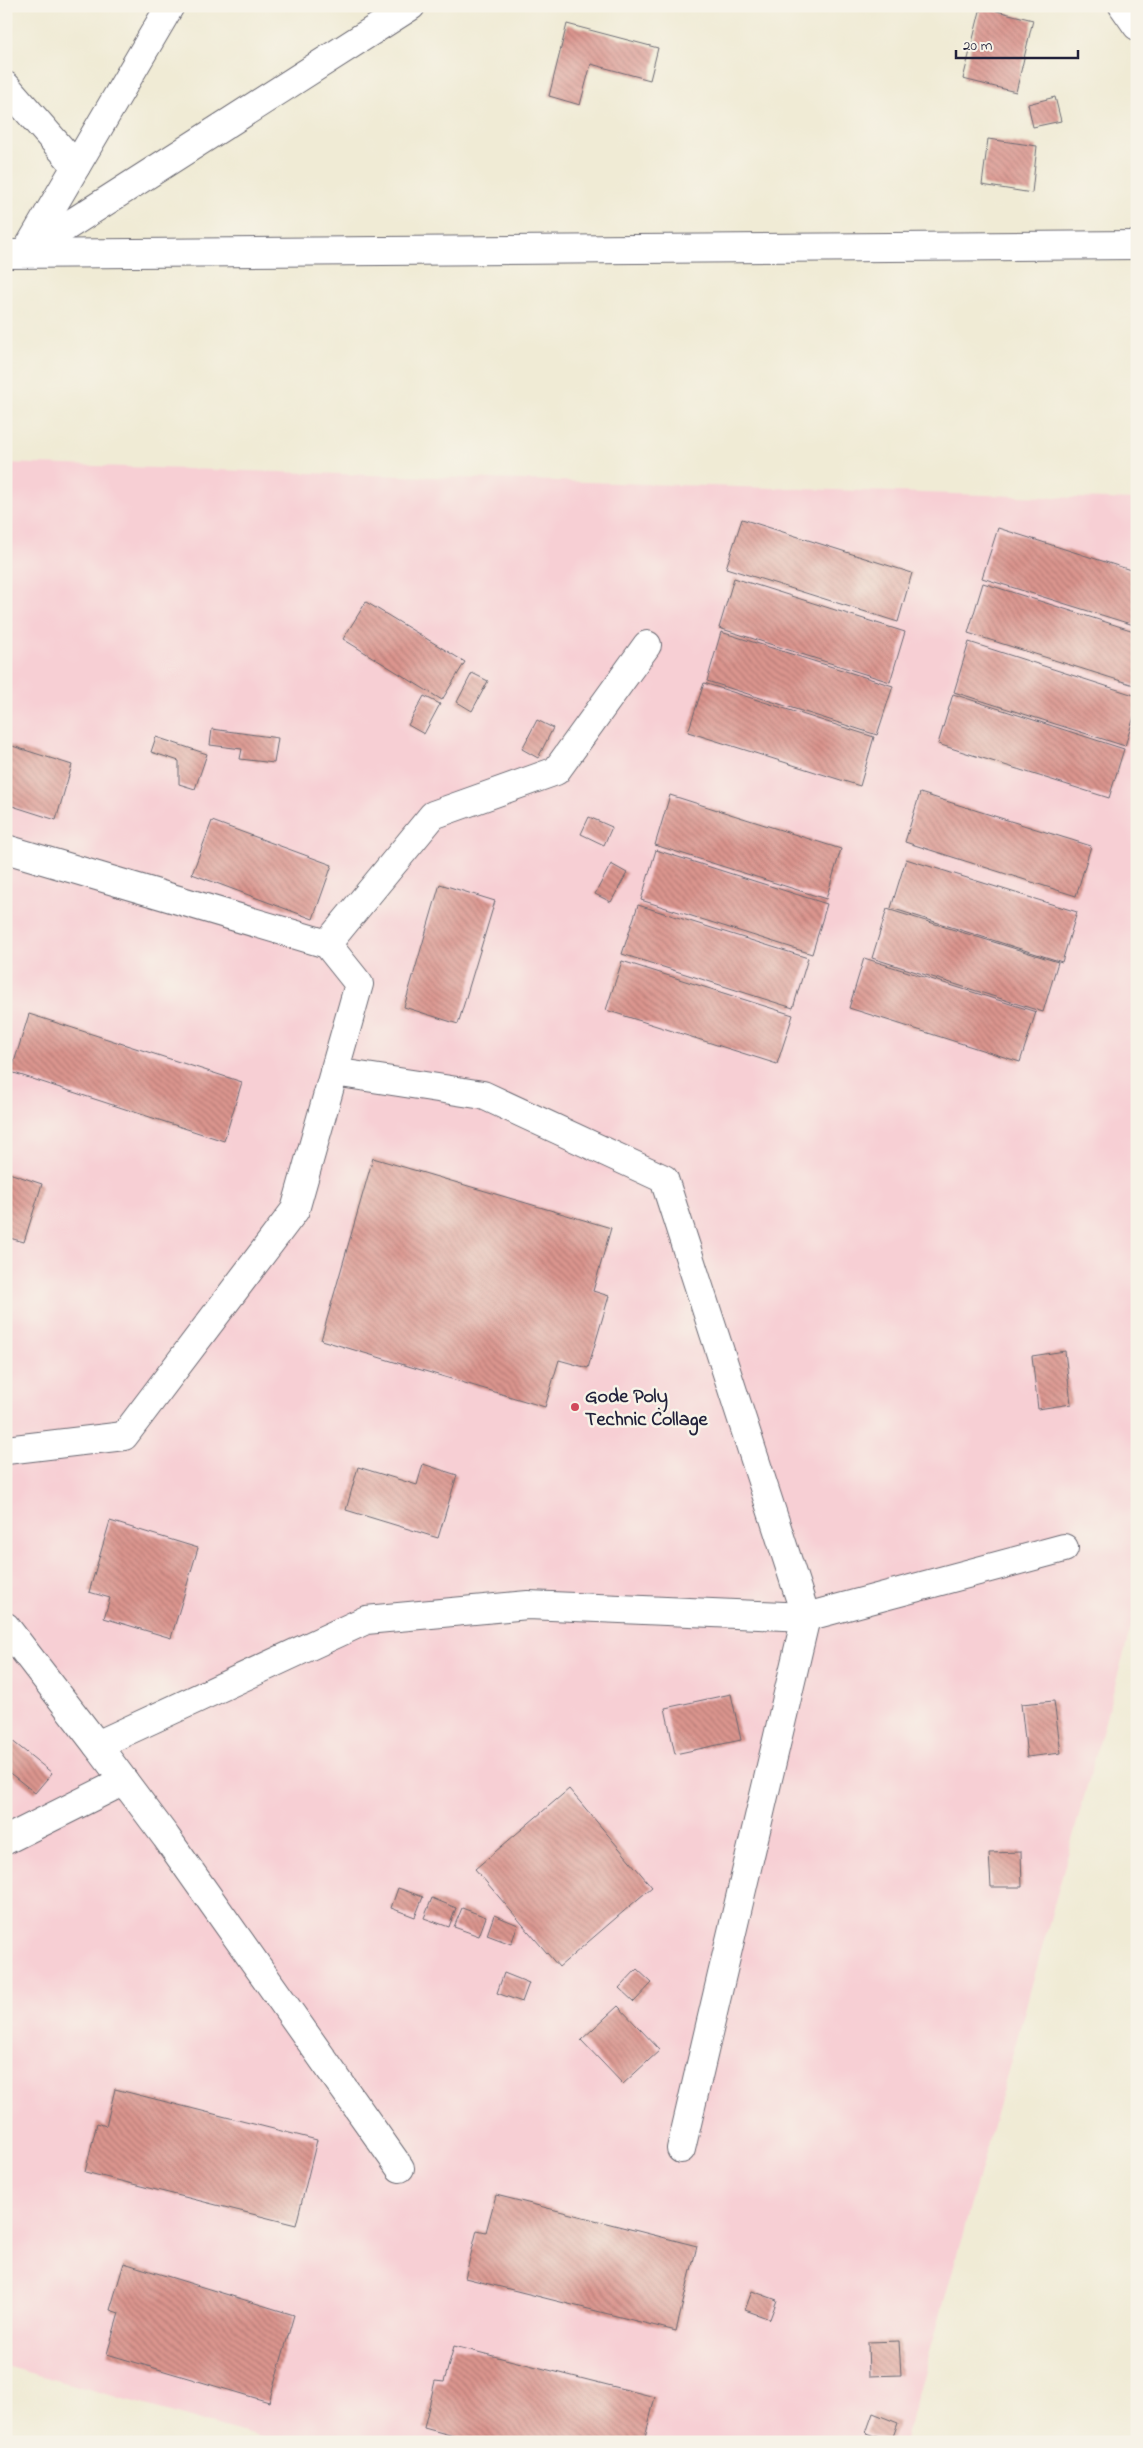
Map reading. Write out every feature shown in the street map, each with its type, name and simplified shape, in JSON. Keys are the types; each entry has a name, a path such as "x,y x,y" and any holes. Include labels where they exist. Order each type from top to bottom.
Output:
{"street":[{"path":"16,254 76,166 170,6"},
{"path":"16,254 411,6"},
{"path":"1123,6 1137,26"},
{"path":"6,86 76,166"},
{"path":"16,254 1137,245"},
{"path":"327,944 433,815 556,771 647,645"},
{"path":"6,849 327,944 359,984 295,1210 124,1436 6,1450"},
{"path":"334,1072 484,1095 664,1179 806,1617 681,2149"},
{"path":"97,1745 366,1620 528,1605 806,1617 1064,1548"},
{"path":"6,1627 124,1781 400,2168"},
{"path":"6,1840 124,1781"}],"shaded area":[{"path":"6,463 1137,500 1137,1606 905,2442 277,2442 6,2366"}],"building":[{"path":"981,7 1033,20 1016,92 963,79"},
{"path":"567,24 658,48 650,80 591,64 580,105 549,96"},
{"path":"1055,97 1061,121 1033,127 1028,104"},
{"path":"988,139 1037,146 1032,193 982,185"},
{"path":"742,519 912,573 898,622 726,568"},
{"path":"998,528 1137,572 1137,626 982,578"},
{"path":"734,578 905,632 890,682 719,628"},
{"path":"983,583 1137,632 1137,686 968,633"},
{"path":"366,602 465,662 442,700 343,639"},
{"path":"721,632 893,686 877,735 707,681"},
{"path":"969,642 1137,696 1137,707 1125,746 954,692"},
{"path":"472,673 488,681 472,711 457,702"},
{"path":"704,683 874,737 860,786 688,732"},
{"path":"953,694 1124,749 1109,798 938,744"},
{"path":"424,696 440,704 424,734 408,725"},
{"path":"537,720 553,728 538,758 522,749"},
{"path":"212,729 278,738 274,763 240,759 242,749 210,745"},
{"path":"156,737 207,754 195,789 179,784 179,761 151,752"},
{"path":"6,744 72,765 56,820 6,804"},
{"path":"920,793 1091,846 1076,896 905,842"},
{"path":"670,795 841,849 826,899 655,845"},
{"path":"589,817 612,827 604,845 581,834"},
{"path":"212,821 332,865 313,919 192,874"},
{"path":"656,850 827,904 812,954 641,900"},
{"path":"906,859 1077,912 1062,962 891,908"},
{"path":"611,864 627,873 611,902 595,894"},
{"path":"440,884 495,901 458,1024 404,1007"},
{"path":"638,905 808,958 793,1008 622,954"},
{"path":"887,909 1058,962 1043,1012 872,958"},
{"path":"864,958 1036,1012 1020,1062 849,1008"},
{"path":"622,961 793,1015 777,1064 606,1010"},
{"path":"29,1014 242,1082 224,1141 11,1072"},
{"path":"373,1158 611,1228 593,1291 609,1296 588,1368 559,1360 545,1407 321,1340"},
{"path":"6,1172 42,1184 24,1242 6,1237"},
{"path":"1065,1351 1071,1404 1038,1409 1032,1356"},
{"path":"423,1464 457,1475 438,1538 346,1510 358,1467 417,1485"},
{"path":"110,1521 198,1548 171,1638 104,1618 110,1598 89,1592"},
{"path":"731,1694 741,1740 675,1754 665,1708"},
{"path":"1054,1701 1061,1753 1027,1757 1021,1704"},
{"path":"6,1736 52,1773 35,1793 6,1770"},
{"path":"569,1789 652,1887 559,1967 475,1869"},
{"path":"1021,1852 1022,1887 991,1887 989,1853"},
{"path":"398,1888 423,1897 415,1917 391,1908"},
{"path":"432,1898 456,1908 449,1927 424,1918"},
{"path":"462,1908 486,1917 479,1936 454,1927"},
{"path":"494,1915 518,1925 511,1944 487,1935"},
{"path":"637,1969 652,1983 634,2002 619,1988"},
{"path":"504,1973 529,1983 522,2002 497,1993"},
{"path":"618,2006 660,2050 623,2084 581,2040"},
{"path":"115,2089 317,2140 296,2225 85,2172 97,2123 106,2126"},
{"path":"496,2195 697,2246 676,2331 465,2278 477,2230 486,2232"},
{"path":"124,2263 294,2315 269,2402 107,2354 119,2313 110,2310"},
{"path":"752,2291 777,2300 770,2319 745,2310"},
{"path":"899,2341 901,2375 869,2376 868,2342"},
{"path":"454,2346 655,2397 644,2442 476,2442 424,2428 435,2381 444,2382"},
{"path":"873,2413 898,2423 891,2442 866,2433"}],"place":[{"name":"Gode Poly Technic Collage","path":"575,1407"}]}
